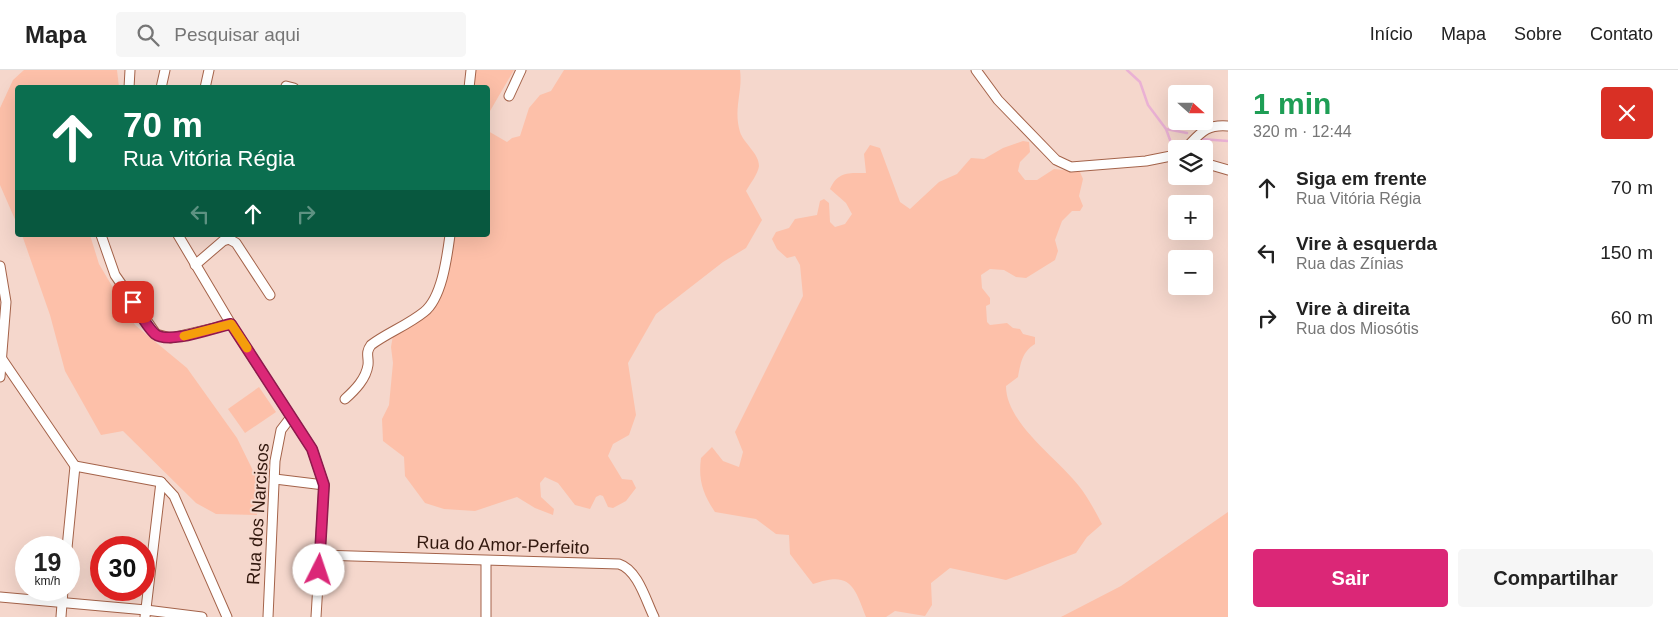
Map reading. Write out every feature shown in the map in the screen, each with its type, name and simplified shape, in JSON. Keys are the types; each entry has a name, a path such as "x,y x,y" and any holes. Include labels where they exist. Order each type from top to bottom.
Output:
{"street":[{"path":"129,85 130,70"},
{"path":"161,85 165,70"},
{"path":"206,85 209,70"},
{"path":"469,85 471,70"},
{"path":"509,96 521,70"},
{"path":"976,70 998,100 1056,160 1065,165 1071,167 1146,161 1168,157"},
{"path":"1192,140 1200,131 1219,125 1228,126"},
{"path":"1213,166 1228,170"},
{"path":"103,237 115,275 156,334 164,338 179,337 231,324"},
{"path":"179,237 231,324 312,449 324,485 316,617"},
{"path":"345,399 363,378 368,364 367,352 371,345 426,311 433,302 446,262 450,237"},
{"path":"195,265 223,241 229,239 236,243 270,295"},
{"path":"0,266 5,284 6,302 0,377"},
{"path":"2,359 75,466 68,536"},
{"name":"Rua dos Narcisos","path":"268,617 278,440 281,430 291,417"},
{"path":"75,466 161,482 174,496 226,617"},
{"path":"275,479 324,485"},
{"path":"145,613 161,482"},
{"name":"Rua do Amor-Perfeito","path":"320,555 624,566 633,575 654,617"},
{"path":"486,561 486,617"},
{"path":"0,598 202,617"},
{"path":"61,617 62,601"}],"shaded area":[{"path":"24,70 117,70 119,85 15,85 15,219 0,185 0,108 13,80"},
{"path":"469,70 514,70 490,111 490,85 473,85 467,73"},
{"path":"564,70 740,70 738,123 742,136 757,157 759,166 756,176 746,191 762,220 746,248 723,262 656,314 628,363 636,415 629,435 613,444 608,456 622,479 632,480 636,488 626,501 613,508 608,507 603,496 600,495 596,497 590,509 575,505 558,483 545,477 540,483 541,497 554,509 553,515 535,508 517,497 475,511 444,509 425,503 405,476 404,457 383,441 382,419 389,405 393,363 391,347 393,335 428,313 453,237 490,237 490,132 507,142 512,138 520,136 529,108 540,95 551,91"},
{"path":"1023,141 1029,142 1030,152 1020,162 1018,171 1025,180 1037,180 1054,169 1080,172 1083,179 1079,196 1083,206 1080,211 1072,211 1062,221 1055,240 1058,251 1055,260 1026,278 1016,277 1004,270 990,269 981,275 982,288 990,298 990,304 986,306 987,322 990,325 1007,323 1013,328 1020,329 1023,334 1035,337 1035,344 1027,350 1023,358 1018,377 1006,386 1008,400 1015,415 1036,442 1082,490 1102,524 1087,537 1076,553 1006,580 950,568 931,583 932,605 925,616 895,611 886,617 866,617 854,589 843,580 825,580 813,584 790,554 789,535 776,534 756,519 715,512 702,486 700,473 701,458 712,447 723,461 739,467 743,452 735,432 803,296 800,265 795,256 787,258 777,249 772,239 776,232 789,228 795,219 817,215 820,201 824,199 829,203 830,222 835,227 845,224 852,214 846,203 830,189 840,176 849,173 866,173 864,154 870,145 880,148 900,202 910,209 939,182 957,174 971,158 984,159 1003,148"},
{"path":"23,237 91,237 99,264 135,325 187,368 237,438 259,483 257,515 216,514 196,503 123,431 101,435 65,371 50,315"},
{"path":"259,387 276,412 245,433 228,409"},
{"path":"1228,512 1228,617 1061,617 1121,586"}],"waterway":[{"path":"1127,70 1140,82 1148,105 1166,129 1170,140"},
{"path":"1166,129 1187,133"},
{"path":"1201,139 1228,141"}],"slow traffic":[{"path":"184,336 231,324 247,348"}],"route":[{"path":"133,302 156,334 164,338 179,337 231,324 312,449 324,485 319,570"}]}
